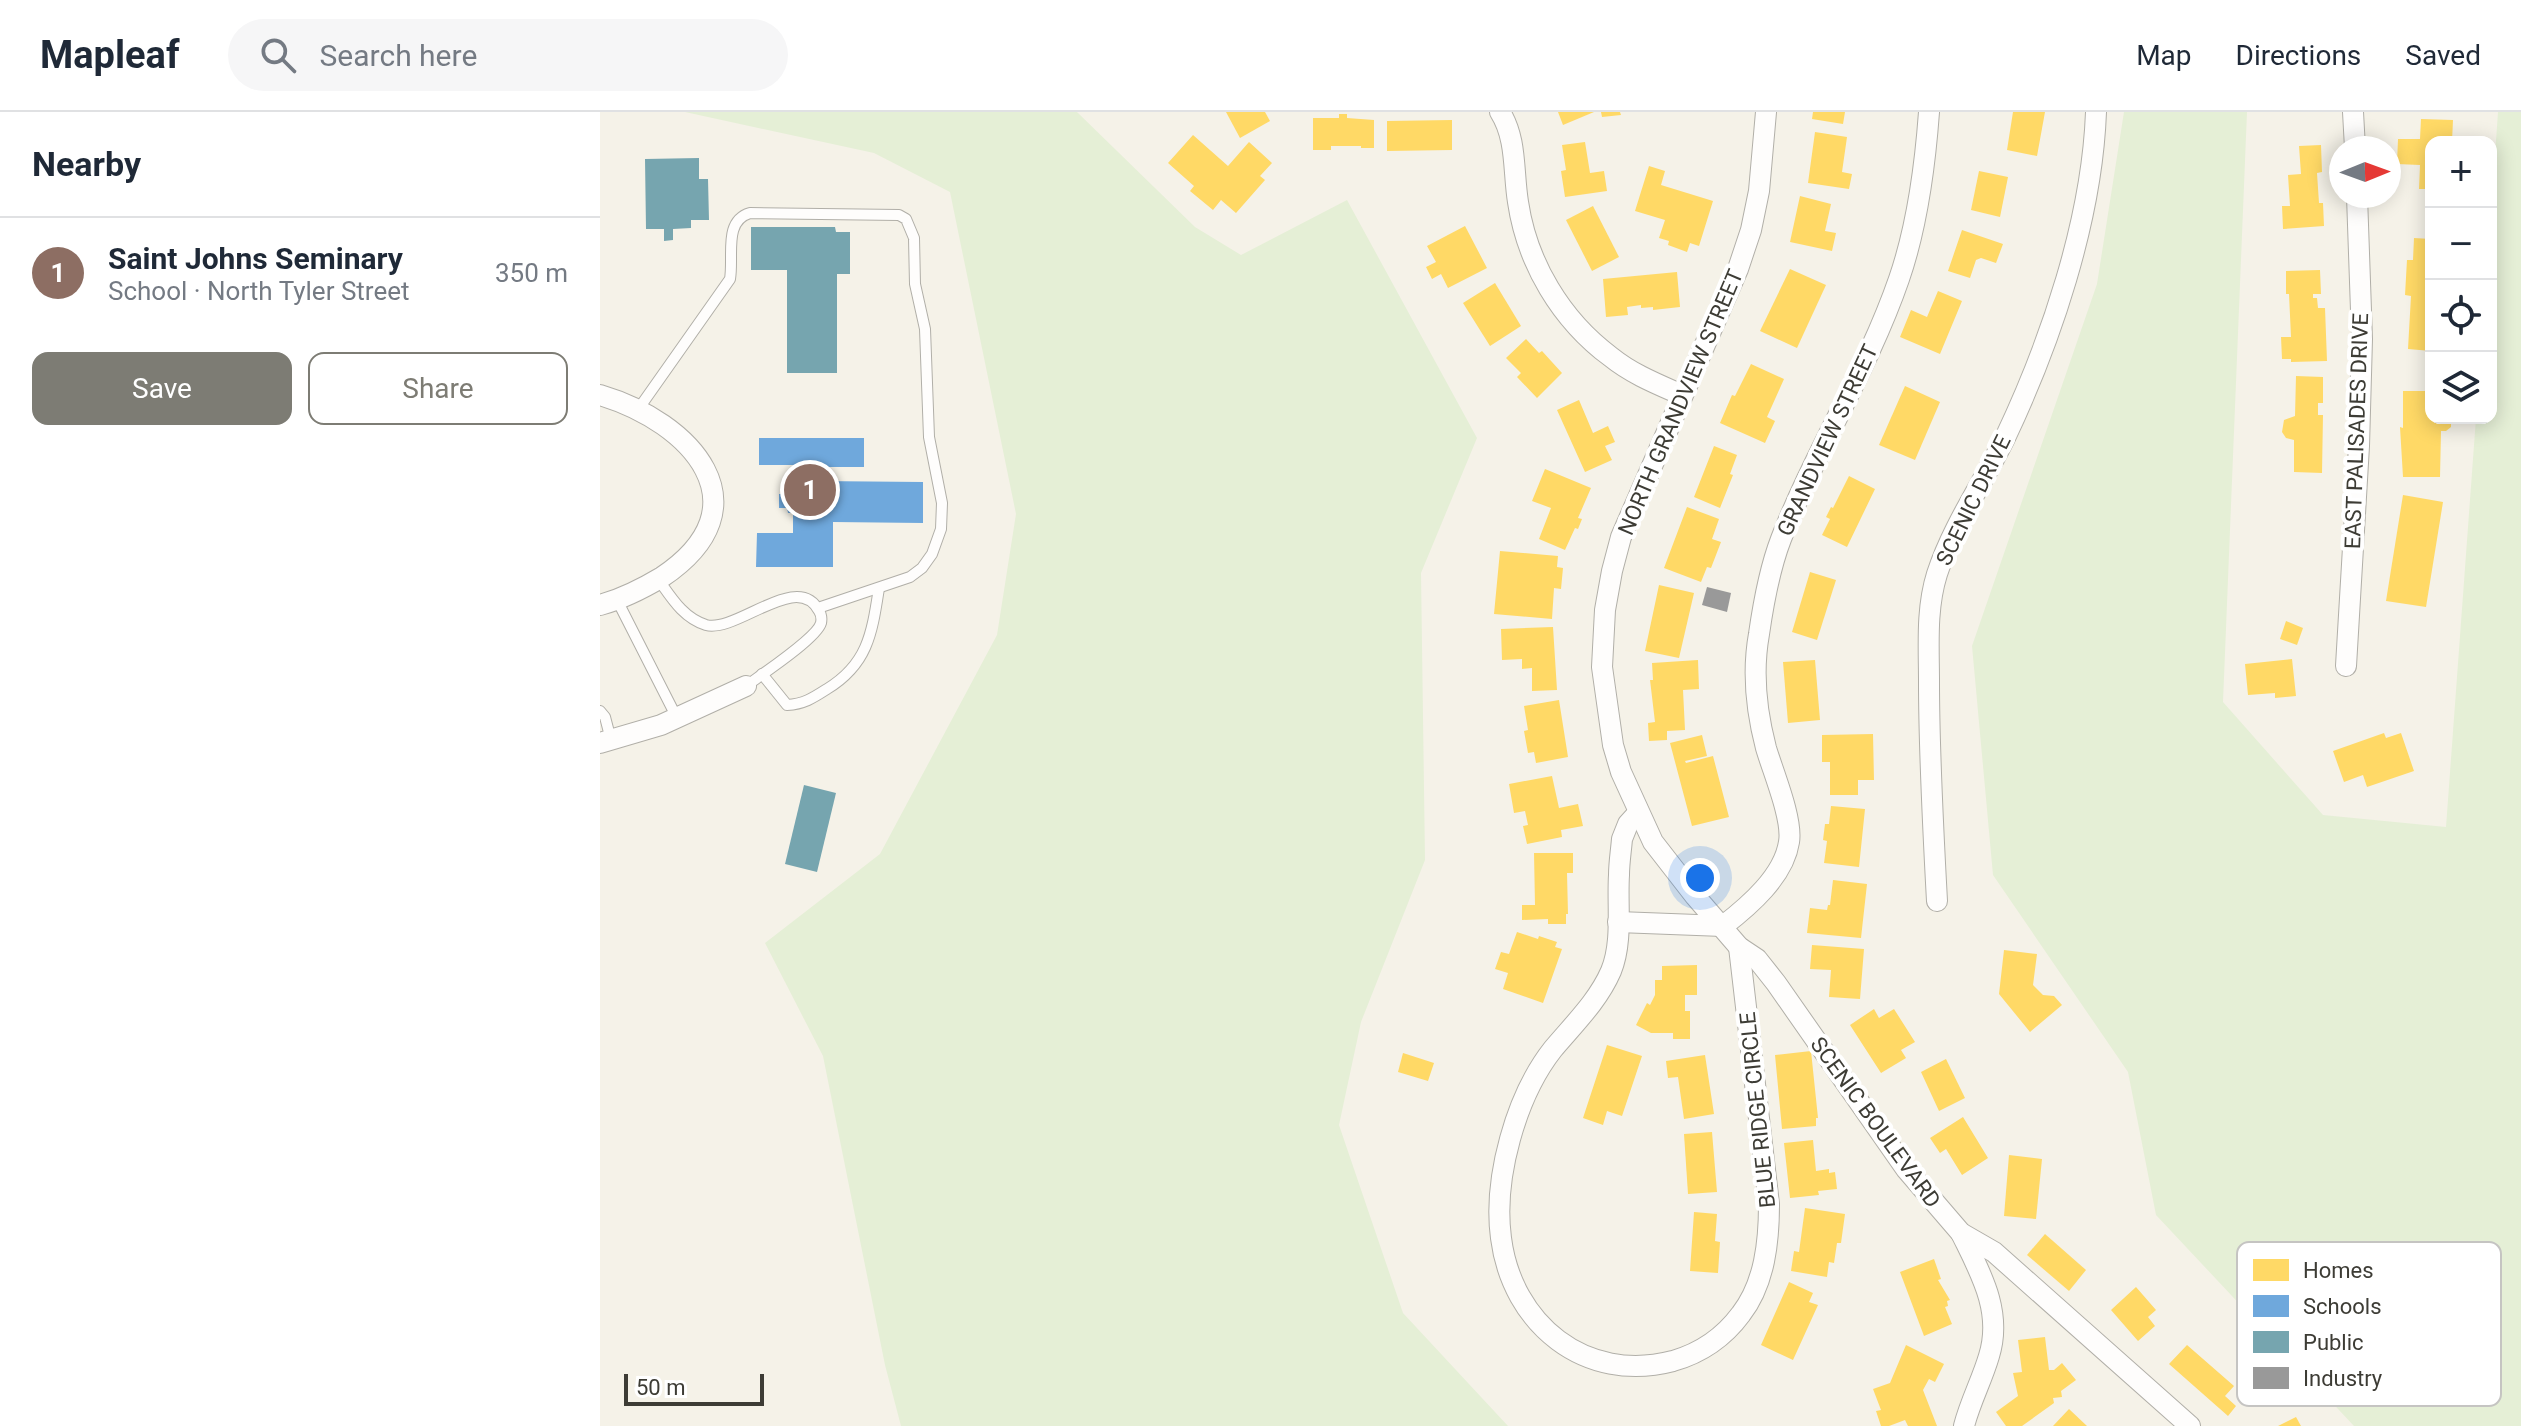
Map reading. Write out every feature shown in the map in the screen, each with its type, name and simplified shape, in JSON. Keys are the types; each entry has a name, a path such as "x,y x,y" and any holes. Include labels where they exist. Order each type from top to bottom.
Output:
{"street":[{"path":"1500,112 1511,135 1517,199 1527,241 1552,294 1569,318 1611,358 1636,374 1682,395"},
{"name":"NORTH GRANDVIEW STREET","path":"1638,813 1613,745 1603,687 1602,628 1612,571 1621,537 1738,269 1751,230 1759,191 1766,112"},
{"name":"GRANDVIEW STREET","path":"1723,926 1767,885 1780,868 1789,846 1788,824 1758,712 1754,666 1759,630 1780,543 1808,475 1834,426 1899,280 1911,240 1929,112"},
{"name":"SCENIC DRIVE","path":"1937,901 1929,767 1930,601 1937,574 1966,507 2004,440 2038,363 2080,224 2092,160 2096,112"},
{"path":"2353,112 2354,136"},
{"name":"EAST PALISADES DRIVE","path":"2346,666 2362,339 2357,208"},
{"path":"600,395 637,411 690,447 706,470 713,495 710,525 696,549 658,579 608,602"},
{"path":"606,741 661,725 754,680"},
{"path":"1638,813 1628,824 1622,839 1618,922 1723,926"},
{"name":"SCENIC BOULEVARD","path":"1638,813 1668,862 1739,947 1757,959 1776,983 1906,1169 1961,1233 1994,1252 2190,1426"},
{"name":"BLUE RIDGE CIRCLE","path":"1618,922 1615,959 1600,993 1542,1064 1525,1099 1507,1153 1499,1208 1505,1261 1513,1286 1524,1304 1559,1342 1583,1356 1607,1364 1655,1366 1704,1349 1742,1314 1759,1278 1767,1243 1769,1204 1739,947"},
{"path":"1961,1233 1987,1288 1994,1327 1990,1354 1964,1426"}],"lane":[{"path":"637,411 730,279 732,228 741,216 750,213 899,215 906,219 914,238 915,284 925,329 929,437 941,487 941,529 932,554 922,568 910,577 818,608"},
{"path":"658,579 687,615 708,625 726,624 780,599 795,597 809,600 818,608 821,623 812,635 754,680 787,705 804,704 844,679 858,662 871,636 879,588"},
{"path":"608,602 677,718"},
{"path":"600,711 605,717 606,741"}],"green space":[{"path":"685,112 1077,112 1195,227 1241,255 1347,200 1477,438 1421,573 1425,860 1361,1022 1339,1125 1403,1313 1508,1426 901,1426 885,1365 823,1056 765,943 880,854 997,635 1016,514 950,192 874,153"},
{"path":"2124,112 2247,112 2223,702 2323,815 2446,827 2476,424 2497,424 2498,112 2521,112 2521,1426 2354,1426 2335,1406 2501,1406 2501,1242 2237,1242 2237,1301 2156,1215 2128,1072 1993,875 1972,646 2097,284"}],"building: Homes":[{"path":"1226,112 1265,112 1270,121 1240,138"},
{"path":"1558,112 1594,112 1563,125"},
{"path":"1601,112 1620,112 1621,115 1602,117"},
{"path":"1813,112 1845,112 1843,124 1812,119"},
{"path":"2013,112 2045,112 2037,156 2007,150"},
{"path":"1339,114 1347,114 1347,118 1374,120 1374,148 1331,146 1331,150 1313,150 1313,118 1339,118"},
{"path":"2421,119 2453,120 2452,136 2425,136 2425,189 2419,189 2420,165 2401,164 2401,139 2420,139"},
{"path":"1452,120 1452,150 1387,151 1387,121"},
{"path":"1815,132 1847,137 1842,172 1852,174 1849,189 1808,183"},
{"path":"1193,135 1228,166 1249,142 1272,163 1260,176 1265,180 1236,213 1221,200 1213,210 1190,191 1194,186 1168,163"},
{"path":"1585,142 1590,173 1604,171 1607,191 1565,197 1561,171 1566,170 1562,145"},
{"path":"2321,145 2322,172 2317,173 2324,226 2283,229 2282,206 2290,206 2288,175 2301,174 2299,146"},
{"path":"1649,166 1665,171 1661,185 1713,201 1699,246 1690,243 1687,252 1668,245 1669,241 1659,238 1665,220 1635,211"},
{"path":"1979,171 2008,177 2000,217 1971,210"},
{"path":"1800,196 1831,204 1825,231 1836,233 1832,251 1790,242"},
{"path":"1593,206 1619,257 1592,271 1566,220"},
{"path":"1465,226 1487,268 1448,288 1441,274 1432,279 1426,267 1436,262 1427,246"},
{"path":"1962,230 2003,244 1996,263 1981,258 1976,260 1970,278 1948,271"},
{"path":"2414,238 2425,239 2425,350 2408,349 2411,296 2405,295 2407,260 2413,260"},
{"path":"1790,269 1826,285 1797,348 1760,331"},
{"path":"2320,270 2321,294 2313,294 2313,298 2317,298 2318,308 2325,308 2327,361 2291,362 2291,359 2282,359 2281,337 2291,337 2286,271"},
{"path":"1677,272 1680,307 1653,310 1653,307 1641,308 1641,305 1627,307 1628,315 1606,317 1603,279"},
{"path":"1495,283 1521,326 1490,346 1463,303"},
{"path":"1938,291 1962,301 1940,354 1900,337 1911,310 1927,317"},
{"path":"1526,339 1562,373 1537,398 1517,377 1521,373 1506,358"},
{"path":"1751,364 1784,379 1767,417 1775,421 1765,443 1720,423 1732,395 1735,396"},
{"path":"2296,376 2323,377 2323,403 2318,403 2318,415 2323,415 2322,473 2294,472 2294,440 2286,438 2282,432 2284,420 2295,416"},
{"path":"1905,386 1940,402 1915,460 1879,445"},
{"path":"2403,391 2425,391 2425,424 2451,424 2446,431 2441,431 2440,477 2403,477 2400,427 2403,428"},
{"path":"1579,400 1593,433 1608,426 1615,442 1605,446 1612,460 1585,472 1557,410"},
{"path":"1714,446 1737,455 1720,508 1694,497"},
{"path":"1545,469 1591,488 1578,518 1582,519 1578,529 1575,528 1565,550 1539,539 1551,508 1532,501"},
{"path":"1849,476 1875,489 1847,547 1822,535 1830,519 1826,517"},
{"path":"2403,495 2443,502 2426,607 2386,601"},
{"path":"1687,507 1719,519 1712,539 1721,542 1711,568 1707,567 1701,582 1664,568"},
{"path":"1500,551 1558,556 1557,567 1563,568 1561,589 1554,588 1552,619 1494,614"},
{"path":"1810,572 1836,580 1817,640 1792,632"},
{"path":"1659,585 1694,593 1679,658 1645,651"},
{"path":"2286,621 2303,628 2297,645 2280,639"},
{"path":"1553,627 1557,690 1532,691 1532,668 1522,669 1522,659 1502,660 1501,629"},
{"path":"2292,659 2296,696 2275,698 2275,693 2248,695 2245,664"},
{"path":"1698,660 1699,689 1683,690 1685,730 1667,731 1667,740 1649,741 1648,723 1655,722 1650,680 1653,680 1652,663"},
{"path":"1815,660 1820,720 1788,723 1783,662"},
{"path":"1559,700 1568,757 1536,763 1534,752 1528,753 1524,706"},
{"path":"2384,733 2386,738 2401,733 2414,771 2367,787 2363,775 2344,782 2333,751"},
{"path":"1873,734 1874,780 1858,780 1858,795 1830,795 1830,762 1822,762 1822,735"},
{"path":"1702,735 1707,756 1685,761 1713,756 1729,817 1692,826 1670,743"},
{"path":"1552,776 1559,808 1578,804 1583,826 1561,830 1562,837 1527,844 1523,826 1528,825 1525,811 1514,813 1509,784"},
{"path":"1831,806 1865,809 1859,867 1824,863 1827,841 1823,840"},
{"path":"1534,853 1573,853 1573,873 1567,873 1566,924 1548,924 1548,919 1522,920 1522,905 1535,905"},
{"path":"1833,880 1867,884 1861,938 1807,933 1810,908 1827,910 1830,905"},
{"path":"1517,932 1557,942 1555,947 1562,949 1543,1003 1503,989 1508,973 1495,969 1501,952 1509,954"},
{"path":"1812,945 1864,949 1860,999 1829,997 1831,970 1810,969"},
{"path":"2004,950 2037,954 2033,985 2043,995 2054,996 2062,1005 2030,1032 1999,994"},
{"path":"1697,965 1697,995 1685,995 1685,1011 1690,1011 1690,1039 1673,1039 1673,1033 1651,1033 1636,1025 1647,1003 1650,1005 1655,995 1655,980 1662,980 1662,966"},
{"path":"1874,1009 1879,1018 1894,1009 1915,1042 1901,1050 1906,1058 1881,1073 1850,1025"},
{"path":"1607,1045 1642,1056 1622,1116 1607,1111 1603,1125 1583,1118"},
{"path":"1811,1051 1818,1118 1816,1126 1782,1129 1775,1055"},
{"path":"1403,1053 1434,1063 1428,1081 1398,1072"},
{"path":"1705,1055 1714,1114 1684,1119 1678,1077 1668,1078 1666,1061"},
{"path":"1946,1059 1965,1098 1939,1111 1921,1072"},
{"path":"1963,1117 1988,1158 1962,1175 1946,1149 1940,1153 1930,1138"},
{"path":"1712,1132 1717,1192 1688,1194 1684,1134"},
{"path":"1813,1140 1816,1171 1829,1169 1829,1173 1835,1172 1837,1189 1818,1191 1819,1195 1790,1198 1784,1143"},
{"path":"2009,1155 2042,1159 2036,1219 2004,1216"},
{"path":"1805,1208 1845,1214 1841,1243 1837,1243 1834,1263 1829,1262 1827,1277 1791,1271 1794,1251 1799,1252"},
{"path":"1694,1212 1717,1214 1715,1241 1720,1242 1718,1273 1690,1271"},
{"path":"2045,1234 2086,1270 2069,1291 2027,1255"},
{"path":"1934,1259 1941,1279 1938,1280 1950,1300 1945,1307 1952,1324 1924,1336 1900,1272"},
{"path":"1789,1282 1813,1293 1809,1302 1818,1305 1793,1360 1761,1345"},
{"path":"2136,1287 2156,1310 2148,1317 2155,1326 2138,1341 2111,1310"},
{"path":"2045,1337 2049,1370 2062,1363 2076,1380 2061,1391 2062,1397 2053,1398 2054,1403 2022,1426 2006,1426 1996,1412 2018,1396 2013,1373 2022,1372 2018,1340"},
{"path":"1906,1345 1944,1364 1935,1382 1929,1379 1923,1390 1937,1426 1908,1426 1905,1420 1881,1426 1876,1411 1881,1410 1873,1389 1890,1383"},
{"path":"2187,1345 2234,1386 2225,1396 2236,1406 2228,1416 2169,1364"},
{"path":"2069,1409 2087,1426 2053,1426"},
{"path":"2296,1417 2301,1426 2278,1426"}],"building: Schools":[{"path":"759,438 864,438 864,467 816,467 816,481 923,482 923,523 833,522 833,567 756,567 757,533 793,533 793,513 788,513 787,508 779,508 779,494 787,494 787,488 795,488 795,465 759,465"}],"building: Public":[{"path":"699,158 699,179 708,179 709,220 691,220 691,228 673,229 673,240 664,241 664,229 646,229 645,159"},
{"path":"751,227 835,227 836,232 850,232 850,274 837,274 837,373 787,373 787,270 751,270"},
{"path":"804,785 836,793 817,872 785,864"}],"building: Industry":[{"path":"1707,587 1731,593 1727,612 1702,605"}],"place":[{"name":"Saint Johns Seminary","path":"810,490"}]}
